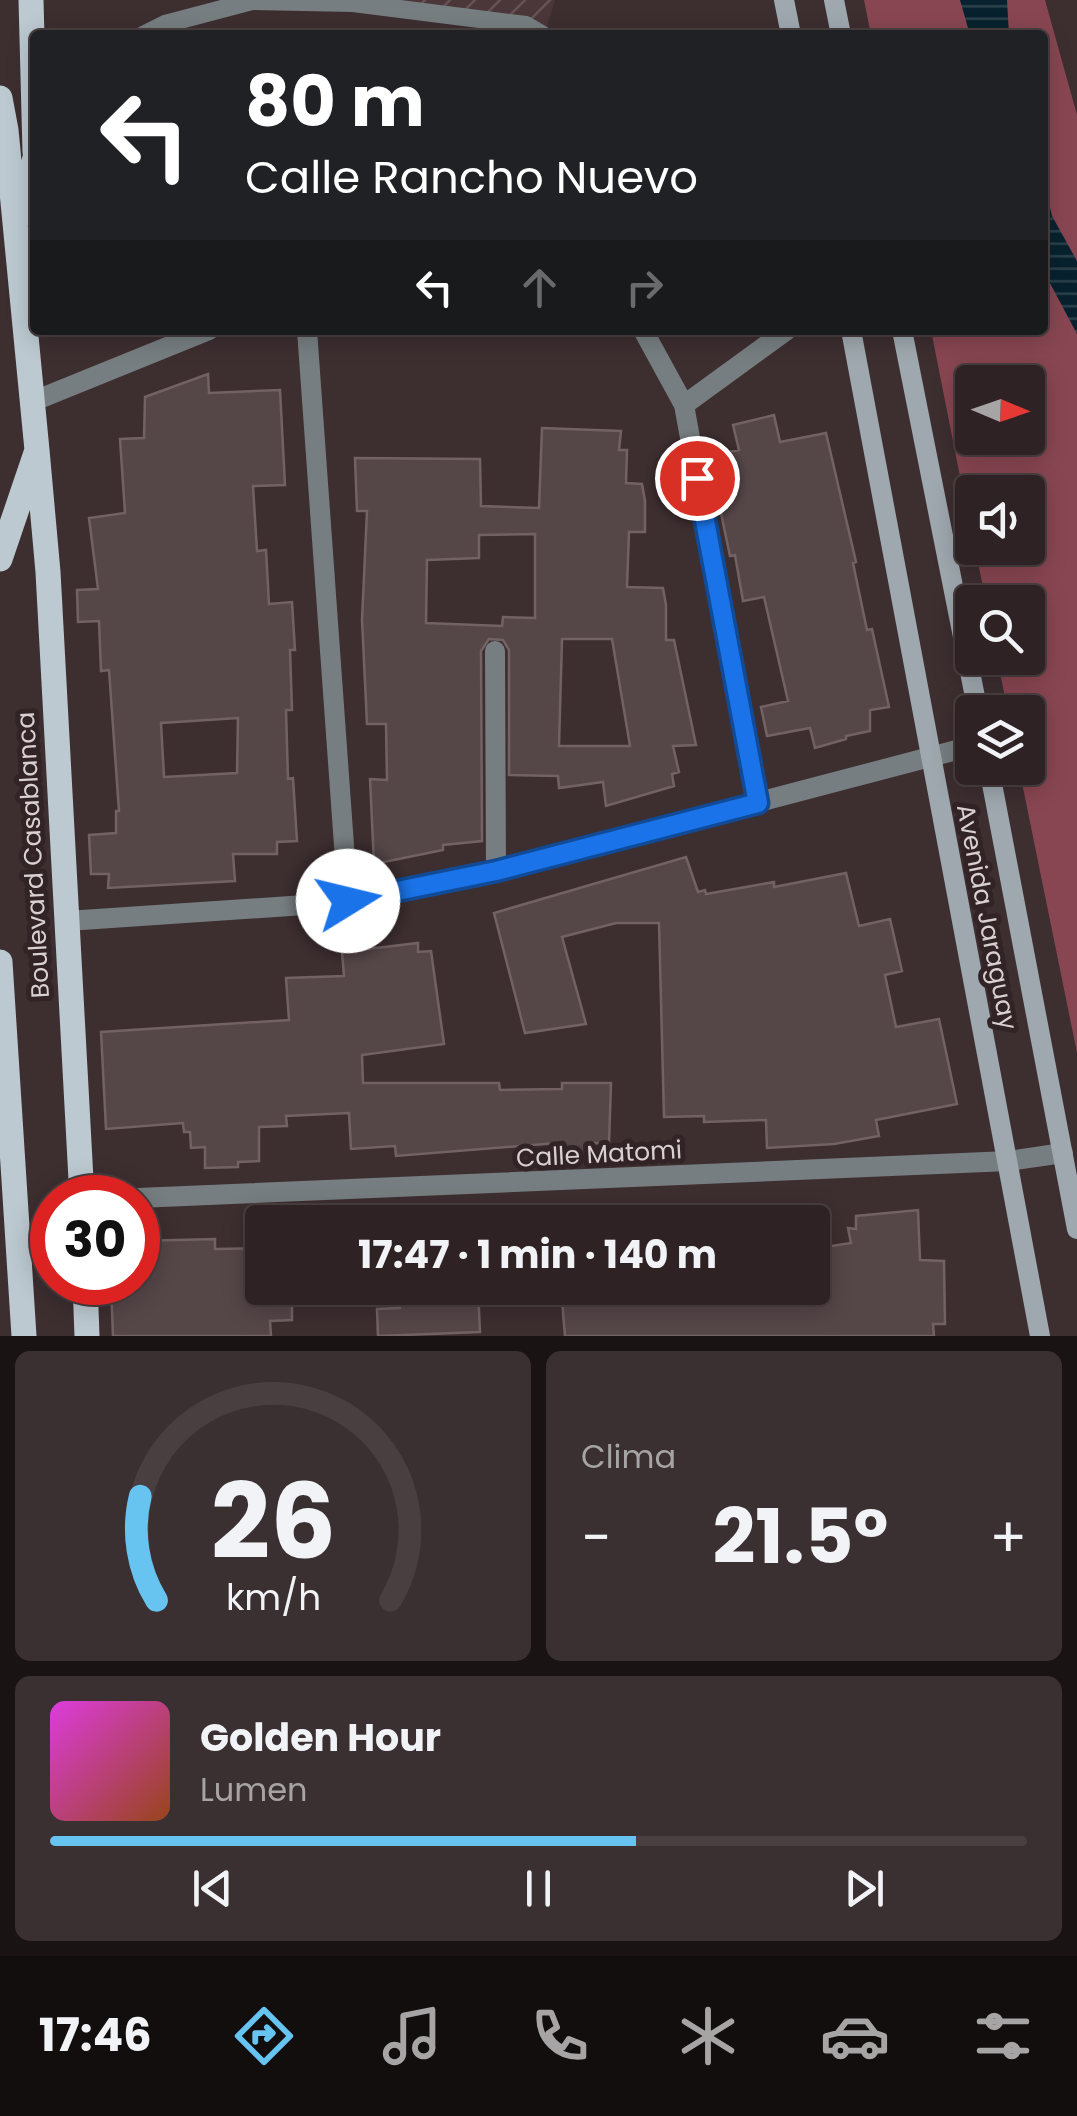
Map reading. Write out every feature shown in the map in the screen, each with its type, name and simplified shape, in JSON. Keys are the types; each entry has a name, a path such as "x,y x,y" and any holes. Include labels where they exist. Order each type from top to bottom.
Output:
{"main road":[{"path":"31,0 32,30"},
{"name":"Boulevard Casablanca","path":"0,99 34,401 48,572 81,1175"},
{"path":"15,235 30,175"},
{"path":"0,558 37,450"},
{"name":"Boulevard Casablanca","path":"1,971 24,1336"},
{"path":"86,1305 87,1336"}],"street":[{"path":"784,0 790,30"},
{"path":"834,0 840,30"},
{"path":"34,401 197,335"},
{"path":"307,335 348,901"},
{"path":"647,335 684,405 758,803"},
{"path":"684,405 781,335"},
{"name":"Avenida Jaraguay","path":"852,335 1040,1336"},
{"path":"903,335 975,695"},
{"path":"495,651 496,871"},
{"path":"67,921 348,901 496,871 955,749"},
{"name":"Avenida Jaraguay","path":"992,785 1077,1229"},
{"name":"Calle Matomi","path":"160,1197 1009,1161 1062,1152"}],"lane":[{"path":"153,30 252,1 353,1 526,25 534,30"},
{"path":"0,99 30,91"}],"shaded area":[{"path":"375,0 555,0 546,30 511,30 374,9"},
{"path":"864,0 1045,0 1077,115 1077,1053 1022,785 1045,785 1045,695 1005,695 1000,675 1045,675 1045,585 983,585 978,565 1045,565 1045,475 960,475 956,455 1045,455 1045,365 955,365 955,451 932,335 1048,335 1048,30 870,30"}],"water":[{"path":"960,0 1007,0 1009,30 969,30"},
{"path":"1048,199 1052,216 1077,261 1077,334 1048,279"}],"building":[{"path":"208,374 209,393 280,390 285,485 253,486 257,551 266,550 269,604 292,602 292,710 286,710 288,779 293,778 297,841 277,842 277,854 233,854 235,881 108,888 109,874 91,874 89,835 116,833 119,811 109,670 101,671 99,621 78,622 77,590 98,589 89,518 125,513 120,439 144,438 145,397","holes":["238,718 237,773 164,777 161,723"]},
{"path":"774,415 780,442 826,433 856,562 853,563 867,630 872,629 889,707 870,710 870,731 815,748 810,728 767,736 761,707 788,701 764,597 743,601 709,456 739,450 733,425"},
{"path":"542,428 621,431 619,450 627,450 626,483 642,484 645,501 645,532 629,532 627,587 663,588 666,640 674,640 696,745 673,746 679,772 672,774 674,786 606,806 603,782 559,788 558,776 509,775 509,650 503,640 489,639 481,651 482,841 443,845 443,850 374,864 370,779 387,780 386,724 367,724 362,620 367,511 357,511 355,458 480,459 481,506 539,508","holes":["535,534 535,618 503,617 502,626 426,623 427,560 479,558 479,535","562,639 612,639 630,746 559,746"]},
{"path":"686,857 698,892 705,890 706,894 774,882 774,887 846,873 859,926 890,919 902,971 885,975 896,1027 939,1019 957,1104 876,1120 879,1136 834,1144 767,1148 766,1120 704,1122 704,1116 664,1117 659,923 616,923 562,937 586,1024 525,1033 494,913"},
{"path":"418,943 418,952 431,951 444,1044 362,1055 363,1083 499,1083 500,1090 562,1089 562,1083 611,1083 609,1144 594,1143 594,1156 555,1157 556,1143 396,1156 395,1146 351,1149 349,1113 286,1116 287,1126 259,1127 259,1161 238,1162 238,1167 205,1168 205,1147 191,1148 190,1132 184,1132 183,1123 106,1129 101,1032 289,1020 286,978 344,976 342,952"},
{"path":"918,1210 920,1260 944,1261 945,1324 933,1324 934,1336 565,1336 562,1305 830,1305 830,1246 851,1243 848,1228 856,1229 856,1216"},
{"path":"215,1239 215,1249 245,1248 245,1305 292,1305 292,1320 270,1321 271,1336 113,1336 112,1305 160,1305 160,1240"},
{"path":"400,1305 479,1305 480,1332 378,1336 377,1309"}],"route":[{"path":"348,901 496,871 758,803 697,478"}]}
